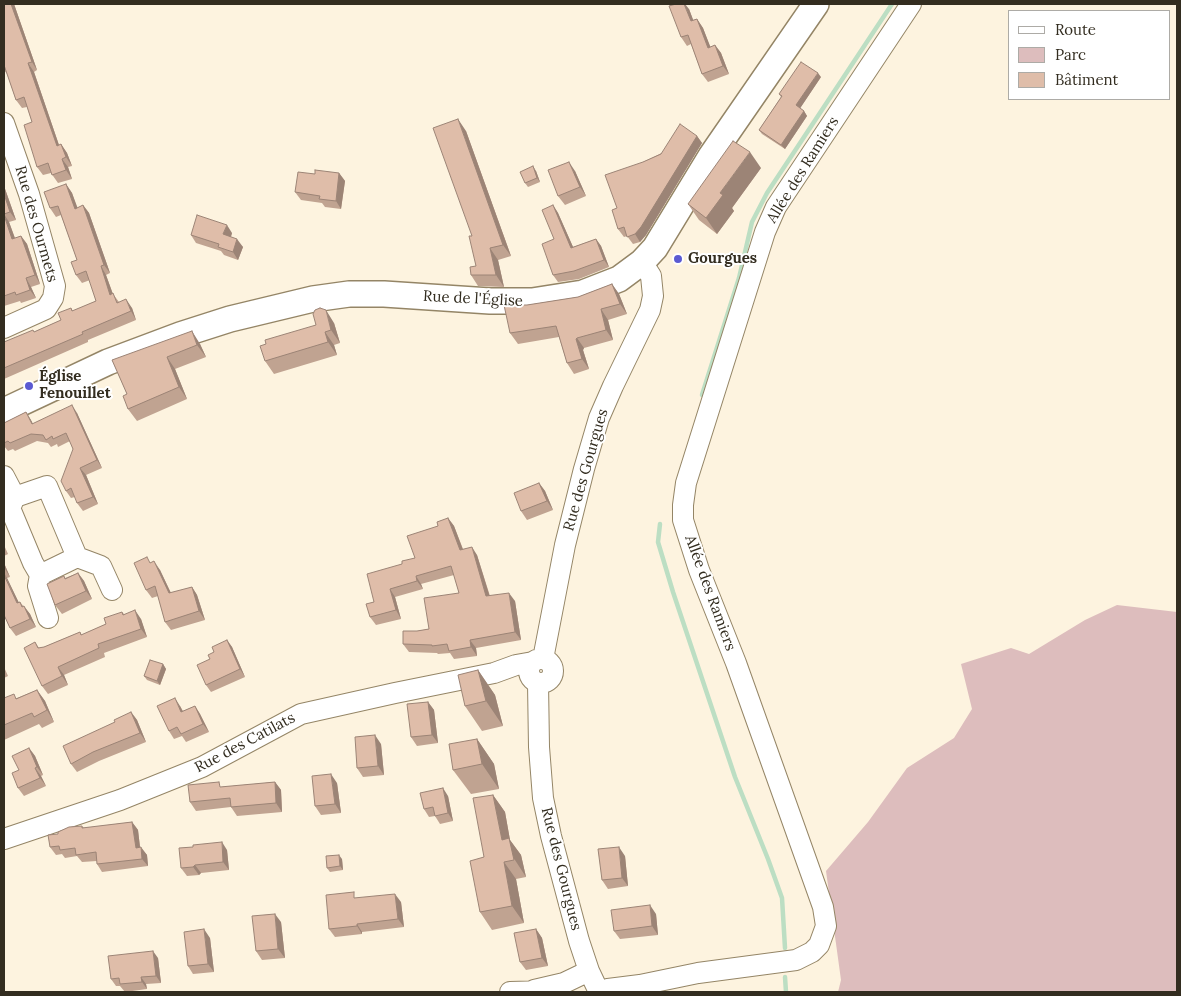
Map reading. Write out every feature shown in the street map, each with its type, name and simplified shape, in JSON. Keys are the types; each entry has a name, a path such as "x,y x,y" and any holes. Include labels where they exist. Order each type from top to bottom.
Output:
{"main road":[{"name":"Rue de l'Église","path":"4,411 108,362 180,334 230,319 313,299 350,294 384,294 490,301 532,301 560,298 619,279 642,262 655,248 706,164 816,4"}],"street":[{"name":"Allée des Ramiers","path":"597,986 608,989 636,989 708,971 796,960 812,952 819,945 826,926 823,907 739,672 699,570 684,520 683,505 686,483 766,232 776,207 911,4"},
{"name":"Rue des Ourmets","path":"4,122 29,194 55,286 53,298 46,309 4,328"},
{"name":"Rue des Gourgues","path":"597,986 570,906 551,836 544,798 539,747 536,670 584,469 603,410 650,310 653,296 651,276 642,262"},
{"path":"4,476 15,497"},
{"path":"48,618 38,586 40,575 33,564 10,508 15,497 47,486 77,557"},
{"path":"40,575 77,557 101,566 112,590"},
{"name":"Rue des Catilats","path":"4,839 120,800 202,768 302,714 494,673 516,665 536,670"},
{"path":"534,991 564,983 597,986"},
{"path":"572,992 590,992 597,986"},
{"path":"510,992 564,992"}],"green space":[{"path":"1117,605 1177,612 1177,992 838,992 841,980 826,871 868,822 907,768 954,738 972,709 961,664 1011,648 1029,654 1085,620"}],"building":[{"path":"4,4 11,4 32,62 28,63 57,146 61,144 66,157 62,159 66,170 52,175 48,163 37,167 24,125 32,122 24,97 16,100 4,65"},
{"path":"684,4 691,21 697,19 708,48 715,45 723,66 702,74 688,35 681,37 669,6"},
{"path":"801,62 818,73 796,105 804,111 781,145 759,130 782,96 779,94"},
{"path":"458,119 503,245 490,248 496,275 471,275 470,267 476,266 469,236 472,236 433,128"},
{"path":"680,124 697,136 641,227 635,234 627,237 624,227 618,229 612,210 617,208 605,175 661,154"},
{"path":"733,141 750,152 720,193 723,195 706,218 688,204"},
{"path":"569,162 580,187 558,196 548,170"},
{"path":"533,166 537,178 525,183 520,172"},
{"path":"315,170 339,173 336,201 319,199 320,196 295,192 298,172 315,174"},
{"path":"66,184 75,209 83,205 104,265 101,266 110,295 113,293 117,303 126,299 131,311 4,368 4,342 61,320 58,313 71,308 72,311 96,301 86,271 76,275 71,262 77,260 58,206 50,208 44,192"},
{"path":"4,194 10,212 4,214"},
{"path":"553,205 571,248 596,239 604,260 574,271 553,275 542,244 554,239 542,210"},
{"path":"4,215 12,239 21,236 35,275 26,278 30,290 16,295 15,292 4,296"},
{"path":"197,215 227,225 223,234 237,239 233,252 218,247 219,244 191,235"},
{"path":"612,284 620,304 601,309 606,330 576,339 582,359 567,363 556,326 510,333 504,305 527,305 578,297"},
{"path":"320,308 326,310 331,330 325,332 328,342 265,361 260,346 266,344 265,340 316,325 313,314 315,310"},
{"path":"192,331 197,345 167,357 179,387 128,409 123,396 127,394 112,360"},
{"path":"72,405 97,460 80,468 93,497 77,503 71,488 66,491 61,481 73,449 66,433 53,439 52,436 46,440 43,435 31,434 10,443 8,441 4,443 4,423 26,412 32,424"},
{"path":"539,483 547,501 521,511 514,493"},
{"path":"448,518 460,550 472,547 486,596 509,593 515,632 470,640 471,647 449,651 447,644 432,646 403,644 403,631 429,629 424,598 459,593 451,566 416,576 417,581 390,589 396,610 370,617 366,604 374,602 367,574 402,564 402,561 415,558 407,536 438,526 437,522"},
{"path":"147,557 150,563 154,561 169,593 192,587 199,611 165,622 155,586 146,590 134,563"},
{"path":"78,573 86,591 55,605 47,584 64,576 65,579"},
{"path":"4,575 17,603 20,602 22,607 24,606 30,619 10,628 4,615"},
{"path":"135,610 141,629 98,644 99,648 58,667 62,676 42,686 24,648 35,642 38,648 44,647 80,632 81,635 106,624 104,618 122,612 123,615"},
{"path":"227,640 240,669 206,685 197,665 210,659 208,655 214,652 212,647"},
{"path":"150,660 163,664 157,681 144,676"},
{"path":"478,670 486,701 465,706 458,675"},
{"path":"37,690 47,710 34,717 32,713 4,725 4,698 14,694 16,699"},
{"path":"175,698 181,712 195,706 203,724 181,734 177,727 169,731 157,706"},
{"path":"428,702 432,735 411,737 407,704"},
{"path":"131,712 140,733 93,752 71,764 63,746 115,722 114,720"},
{"path":"375,735 378,766 357,768 355,737"},
{"path":"477,739 482,764 453,770 449,744"},
{"path":"29,748 40,778 18,788 12,773 19,770 12,756"},
{"path":"331,774 335,804 315,806 312,776"},
{"path":"219,782 220,787 275,782 276,803 231,807 230,798 190,802 188,785"},
{"path":"443,788 448,813 435,816 433,807 424,809 420,793"},
{"path":"493,795 502,840 509,838 514,860 504,862 512,906 480,912 470,861 484,857 473,798"},
{"path":"132,822 136,848 141,847 142,859 97,864 96,852 76,855 75,848 60,850 59,846 50,847 48,835 58,834 58,832 69,827 82,826 82,828"},
{"path":"222,842 223,862 181,868 179,848"},
{"path":"619,847 622,878 602,880 598,849"},
{"path":"339,855 340,866 327,868 326,856"},
{"path":"354,892 354,898 395,894 398,919 329,929 326,895"},
{"path":"650,905 652,926 614,931 611,910"},
{"path":"275,914 278,949 256,951 252,916"},
{"path":"204,929 208,964 188,966 184,932"},
{"path":"536,929 542,958 520,962 514,933"},
{"path":"153,951 156,976 141,977 142,982 120,984 119,978 111,979 108,956"}],"waterway":[{"path":"702,395 739,278 752,222 767,193 892,4"},
{"path":"660,524 658,542 673,592 735,777 782,898 785,948"},
{"path":"785,977 786,992"}],"place":[{"name":"Gourgues","path":"678,259"},
{"name":"Église Fenouillet","path":"29,386"}]}
